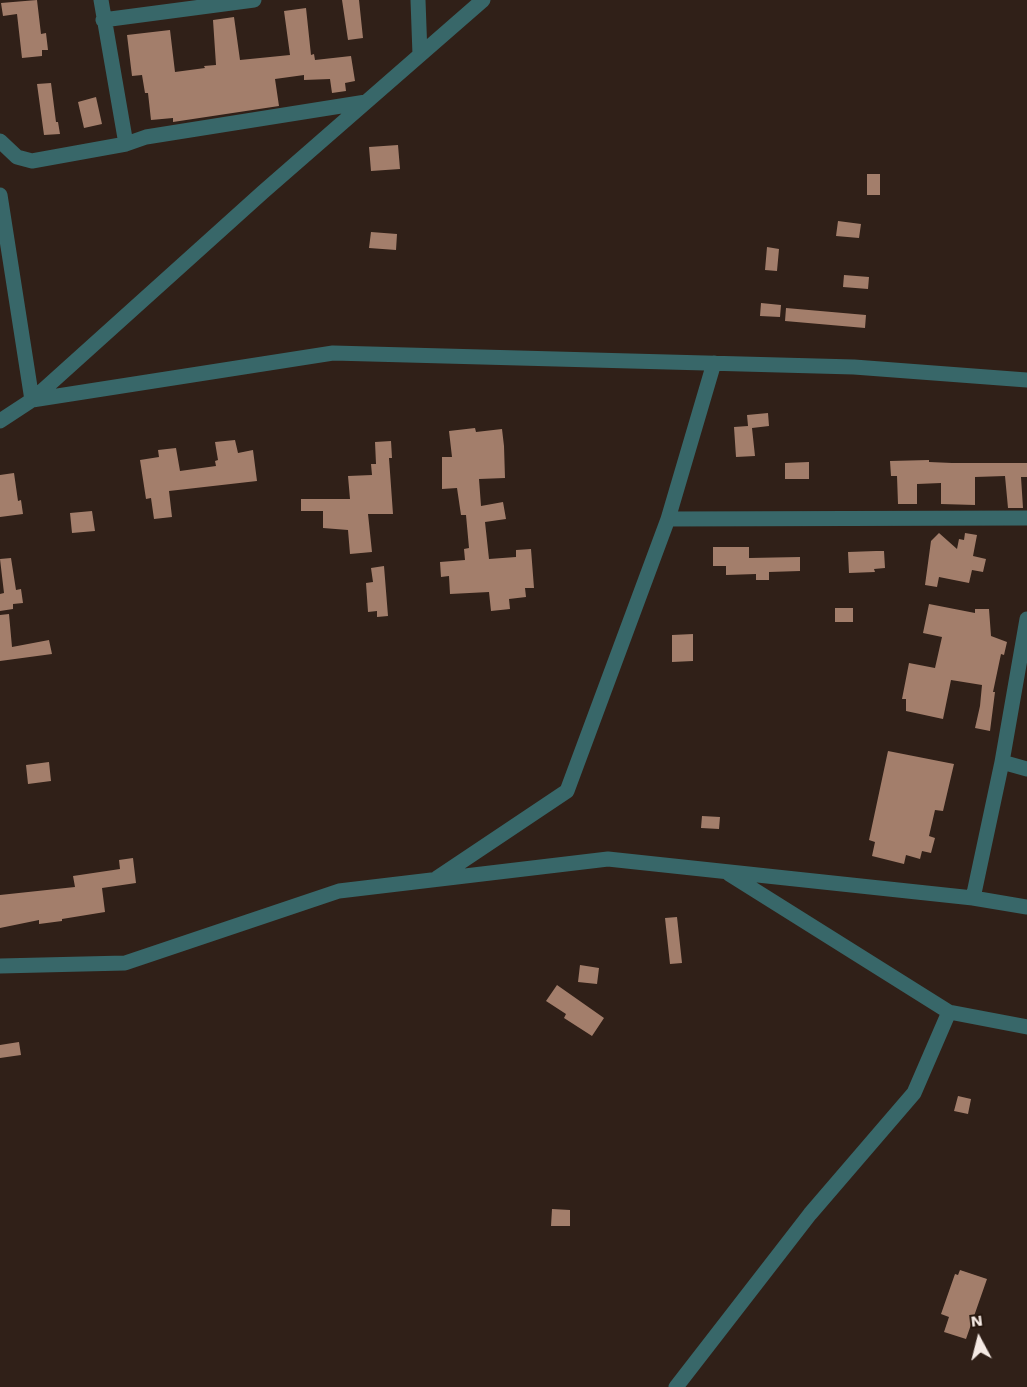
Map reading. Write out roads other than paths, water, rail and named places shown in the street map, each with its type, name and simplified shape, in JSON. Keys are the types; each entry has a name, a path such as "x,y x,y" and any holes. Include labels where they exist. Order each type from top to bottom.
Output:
{"street":[{"path":"100,0 126,144"},
{"path":"103,20 254,0"},
{"path":"418,0 420,55"},
{"path":"0,421 32,400 483,0"},
{"path":"0,141 17,157 32,161 126,144 146,137 366,102"},
{"path":"0,195 32,400"},
{"path":"32,400 333,353 854,367 1027,380"},
{"path":"434,880 567,791 668,519 714,363"},
{"path":"668,519 1027,518"},
{"path":"973,898 1002,762 1027,619"},
{"path":"1002,762 1027,769"},
{"path":"0,966 125,963 339,891 608,859 973,898 1027,907"},
{"path":"723,870 949,1012 1027,1026"},
{"path":"676,1387 810,1214 914,1093 949,1012"}]}
